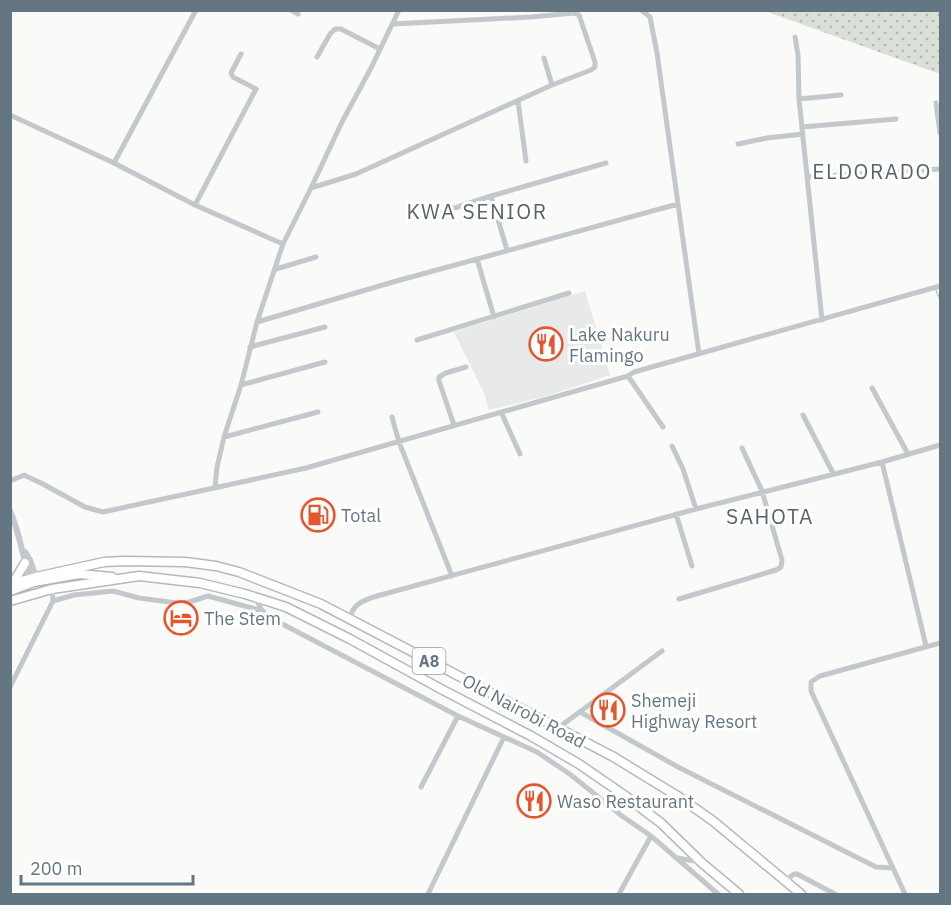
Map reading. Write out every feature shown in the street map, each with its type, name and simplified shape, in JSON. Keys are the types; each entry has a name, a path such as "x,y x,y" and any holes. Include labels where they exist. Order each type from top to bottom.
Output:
{"highway":[{"path":"140,576 135,569 143,561"},
{"name":"Old Nairobi Road","path":"11,594 33,579 104,562 185,562 239,572 321,604 612,756 713,821 800,894"},
{"path":"11,594 25,563"},
{"path":"33,579 79,574 121,579"},
{"name":"Old Nairobi Road","path":"11,594 140,576 200,583 286,607 541,741 579,764 661,823 702,863 739,894"}],"street":[{"path":"114,163 196,10"},
{"path":"291,10 298,14"},
{"path":"215,487 216,467 224,437 241,386 257,322 283,244 399,10"},
{"path":"641,10 650,17 657,53 699,354"},
{"path":"311,188 356,174 595,67 579,15 575,12 531,17 392,24"},
{"path":"317,57 330,33 335,29 341,29 380,49"},
{"path":"795,37 802,131 822,320"},
{"path":"195,206 256,89 233,77 231,73 241,54"},
{"path":"544,58 552,85"},
{"path":"799,99 841,95"},
{"path":"518,101 526,161"},
{"path":"936,103 940,133"},
{"path":"10,115 114,163 195,206 283,244"},
{"path":"738,144 802,131 896,119"},
{"path":"432,215 606,163"},
{"path":"807,177 940,169"},
{"path":"491,196 507,250"},
{"path":"257,322 507,250 678,204"},
{"path":"276,269 316,257"},
{"path":"477,259 494,317"},
{"path":"10,481 24,476 85,507 104,512 306,468 628,376 634,372 940,288"},
{"path":"417,340 569,293"},
{"path":"250,347 325,327"},
{"path":"241,386 325,362"},
{"path":"454,425 439,381 440,377 446,373 466,368"},
{"path":"628,376 663,427"},
{"path":"872,388 908,454"},
{"path":"224,437 318,412"},
{"path":"501,412 520,454"},
{"path":"803,415 834,473"},
{"path":"392,417 399,441 452,576"},
{"path":"350,619 351,613 361,601 696,508 882,462 940,445"},
{"path":"672,446 683,469 696,508"},
{"path":"679,598 781,567 782,560 762,491 742,448"},
{"path":"882,462 926,646"},
{"path":"10,511 23,549 25,563 33,579"},
{"path":"676,514 692,566"},
{"path":"23,549 30,560 33,579"},
{"path":"10,687 52,601 52,590"},
{"path":"52,601 74,595 113,591 139,598 177,603 208,596 263,611"},
{"path":"255,597 267,616 458,716 537,752 651,836 718,894"},
{"path":"905,894 810,687 811,682 820,676 940,643"},
{"path":"558,728 662,651"},
{"path":"10,664 19,668"},
{"path":"580,712 678,767 876,867 892,868"},
{"path":"421,787 458,716"},
{"path":"428,894 504,736"},
{"path":"619,894 651,836"},
{"path":"676,858 702,863"},
{"path":"789,883 794,874 797,874 835,894"}],"shaded area":[{"path":"765,11 940,11 940,74"},
{"path":"585,291 610,375 547,396 489,410 484,393 454,332"}],"waterway":[{"path":"936,290 940,300"}],"place":[{"name":"Lake Nakuru Flamingo","path":"546,344"},
{"name":"Total","path":"318,515"},
{"name":"The Stem","path":"181,618"},
{"name":"Shemeji Highway Resort","path":"608,710"},
{"name":"Waso Restaurant","path":"534,801"}],"district":[{"name":"ELDORADO","path":"872,171"},
{"name":"KWA SENIOR","path":"477,211"},
{"name":"SAHOTA","path":"770,516"}]}
